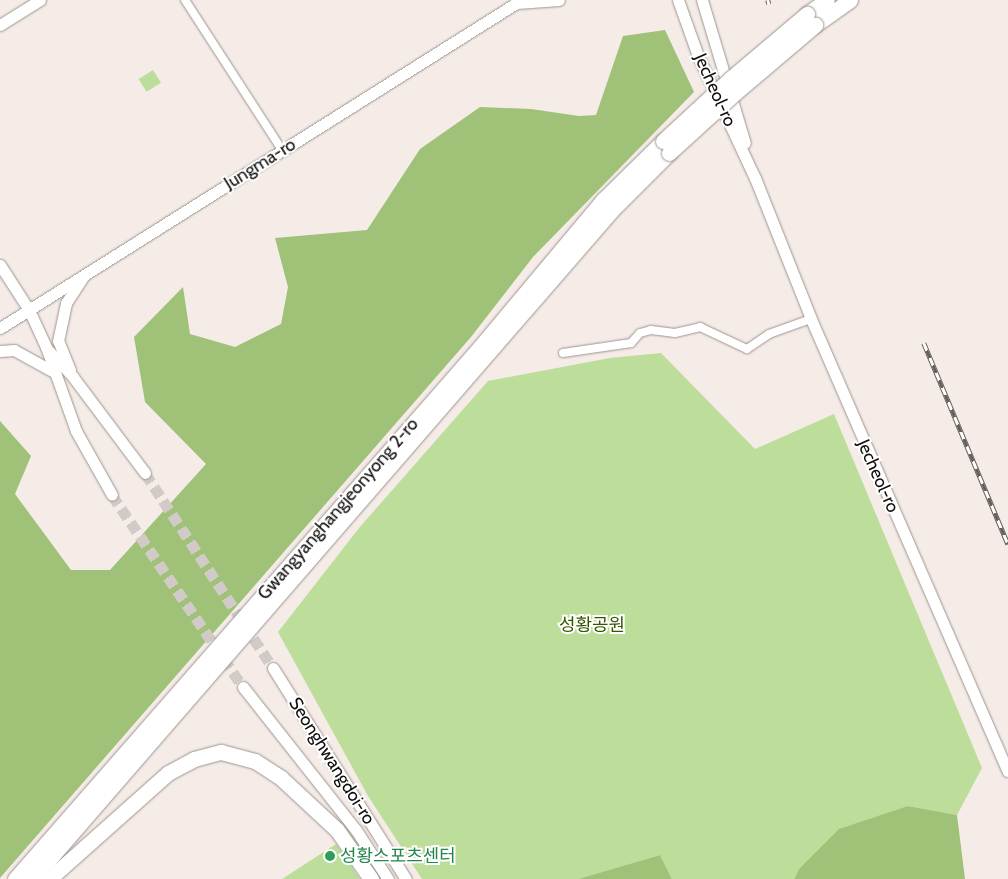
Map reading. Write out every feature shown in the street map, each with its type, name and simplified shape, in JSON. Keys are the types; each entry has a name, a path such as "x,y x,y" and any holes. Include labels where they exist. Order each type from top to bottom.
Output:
{"highway":[{"path":"666,147 736,92 811,20 827,0"},
{"path":"811,20 850,0"},
{"name":"Gwangyanghangjeonyong 2-ro","path":"15,879 480,347 603,200 666,147"},
{"name":"Gwangyanghangjeonyong 2-ro","path":"32,879 666,147"},
{"path":"49,879 168,773 194,759 221,752 255,760 281,778 336,830 371,879"}],"main road":[{"path":"0,25 40,0"},
{"path":"519,1 558,0"},
{"path":"670,0 698,56"},
{"name":"Jecheol-ro","path":"678,0 698,56 755,178 811,319 1008,771"},
{"name":"Jecheol-ro","path":"702,0 717,44 755,178"},
{"name":"Jungma-ro","path":"0,328 519,1"},
{"path":"0,265 29,310 46,347 52,371 76,431 112,495"},
{"path":"73,377 58,340 66,303 83,275"},
{"path":"46,347 73,377 145,473"},
{"path":"0,351 14,350 52,371"},
{"name":"Seonghwangdoi-ro","path":"273,668 406,879"},
{"name":"Seonghwangdoi-ro","path":"243,687 356,830 388,879"}],"street":[{"path":"185,0 282,150"},
{"path":"562,352 631,343 640,333 651,330 675,332 700,328 747,349 769,334 811,319"}],"green space":[{"path":"665,30 694,92 533,257 471,337 0,878 0,421 31,456 15,494 71,570 110,570 206,464 145,402 134,337 183,287 190,334 235,347 281,324 288,287 275,238 367,230 420,149 480,107 531,109 579,116 596,115 623,36"},
{"path":"153,70 161,83 147,92 139,79"},
{"name":"성황공원","path":"661,353 755,449 834,414 982,768 957,815 908,806 799,869 794,879 672,879 660,855 578,879 422,879 368,796 278,632 359,528 488,381 610,358"},
{"path":"908,806 957,815 965,879 794,879 799,869 839,829"},
{"name":"성황스포츠센터","path":"336,844 360,879 282,879"},
{"path":"660,855 672,879 578,879"}],"tunnel":[{"path":"145,473 273,668"},
{"path":"112,495 243,687"}],"railway":[{"path":"768,0 769,4"},
{"path":"924,343 1008,544"}],"place":[{"name":"성황스포츠센터","path":"330,856"}]}
